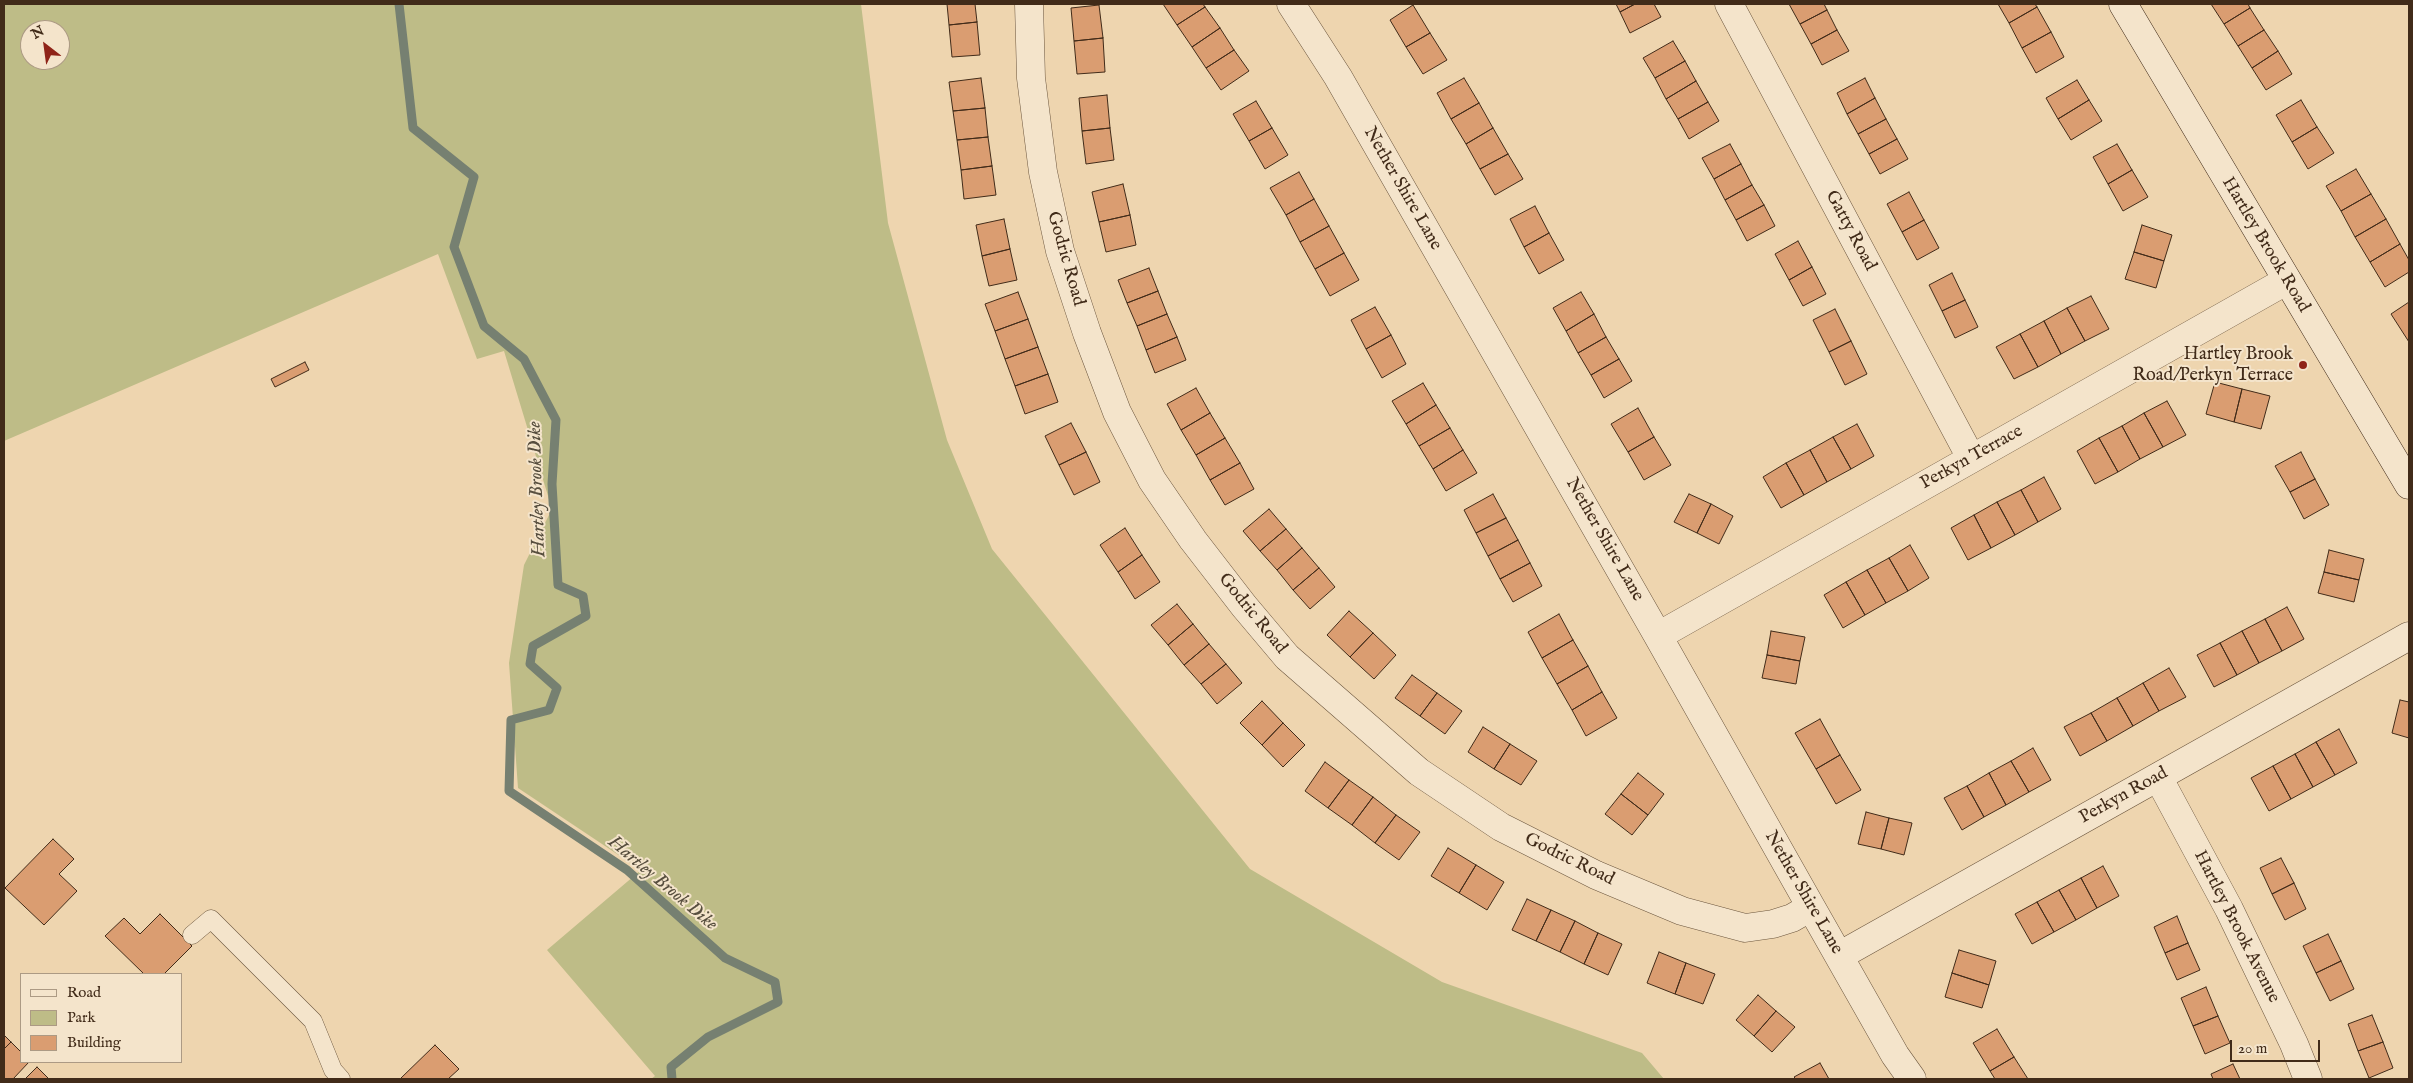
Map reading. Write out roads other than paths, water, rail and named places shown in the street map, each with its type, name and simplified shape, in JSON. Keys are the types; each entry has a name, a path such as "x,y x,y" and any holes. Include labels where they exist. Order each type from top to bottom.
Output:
{"street":[{"name":"Godric Road","path":"1029,4 1032,78 1046,190 1060,251 1087,333 1117,412 1152,480 1193,540 1244,606 1287,657 1419,772 1501,826 1596,874 1682,911 1745,928 1773,924 1792,918 1811,907"},
{"name":"Nether Shire Lane","path":"1291,4 1338,77 1839,956 1896,1055 1912,1079"},
{"name":"Gatty Road","path":"1729,4 1971,458"},
{"name":"Hartley Brook Road","path":"2123,4 2409,485"},
{"name":"Perkyn Terrace","path":"1658,636 2286,281"},
{"name":"Perkyn Road","path":"1839,956 2409,636"},
{"name":"Hartley Brook Avenue","path":"2158,777 2229,909 2294,1044 2308,1079"}],"lane":[{"path":"192,935 211,919 313,1021 334,1070 342,1079"}],"waterway":[{"name":"Hartley Brook Dike","path":"399,4 413,128 474,177 454,247 484,326 524,359 556,420 552,484 558,585 583,596 586,616 533,646 530,664 557,688 549,710 511,720 509,791 627,870 725,958 775,982 778,1002 708,1037 671,1067 672,1079"}],"place":[{"name":"Hartley Brook Road/Perkyn Terrace","path":"2303,365"}]}
